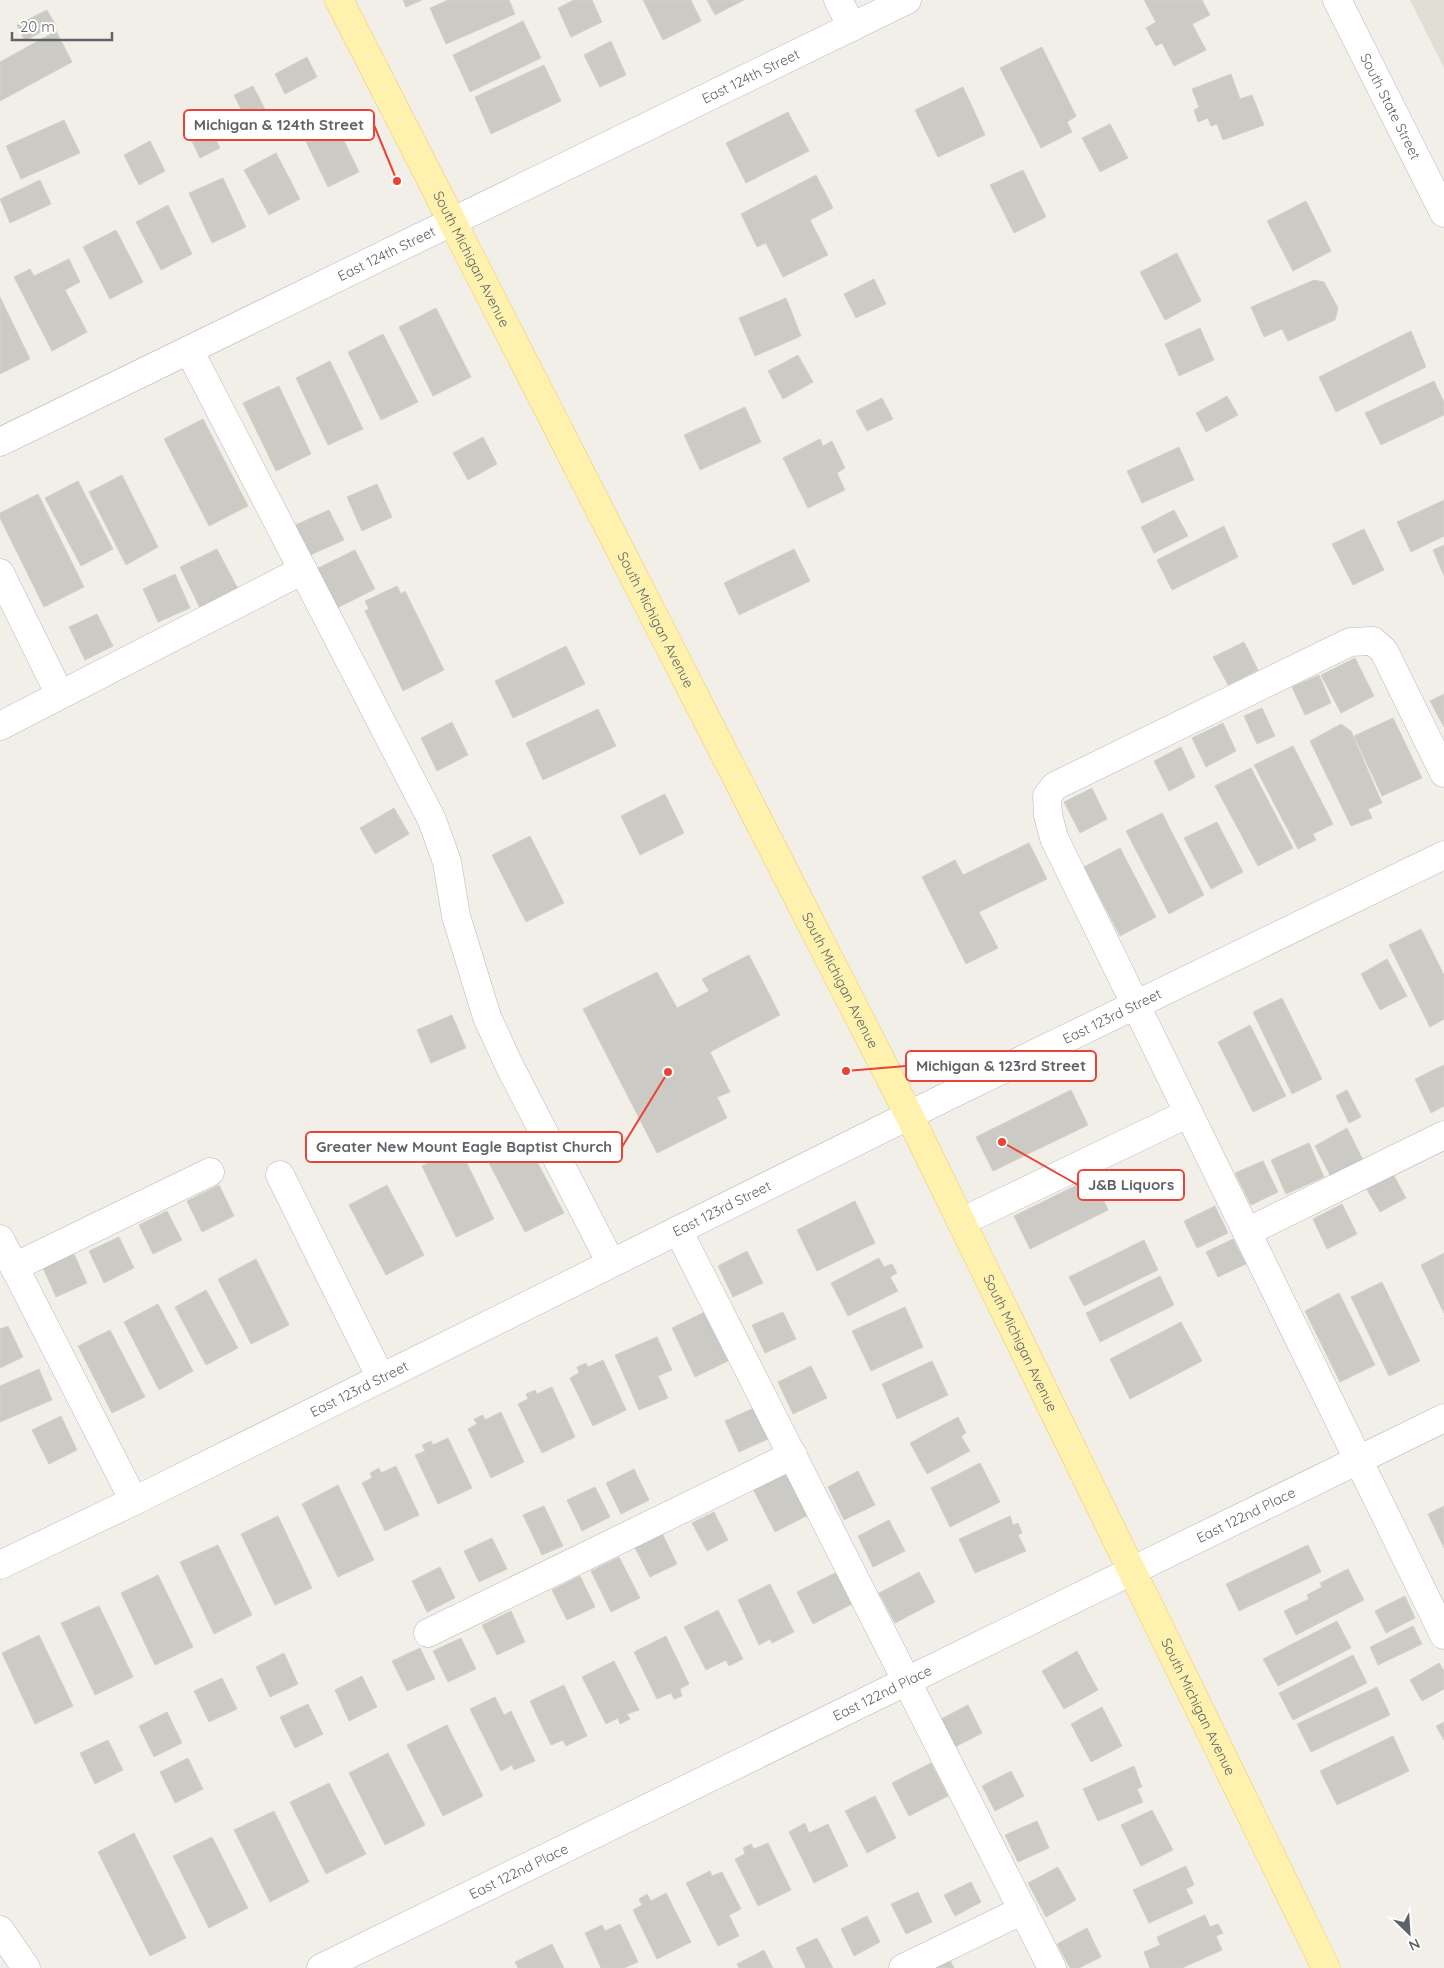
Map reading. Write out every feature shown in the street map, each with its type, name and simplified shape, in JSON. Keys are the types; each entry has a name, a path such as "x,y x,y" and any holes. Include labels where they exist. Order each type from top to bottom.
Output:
{"main road":[{"name":"South Michigan Avenue","path":"339,0 909,1115 1326,1968"}],"street":[{"path":"838,0 852,27"},
{"name":"East 124th Street","path":"0,442 907,0"},
{"name":"South State Street","path":"1337,0 1444,213"},
{"path":"189,350 432,820 447,862 456,916 487,1017 508,1065 611,1263"},
{"path":"0,726 303,570"},
{"path":"0,573 60,694"},
{"path":"1444,773 1384,651 1373,641 1350,642 1055,786 1047,796 1048,815 1054,838 1444,1635"},
{"name":"East 123rd Street","path":"0,1565 134,1501 909,1115 1444,854"},
{"path":"961,1222 1189,1113"},
{"path":"1247,1232 1444,1134"},
{"path":"14,1267 210,1172"},
{"path":"280,1175 381,1378"},
{"path":"678,1230 908,1680 1052,1968"},
{"path":"0,1239 134,1501"},
{"name":"East 122nd Place","path":"321,1968 1444,1418"},
{"path":"428,1633 792,1455"},
{"path":"903,1968 1023,1910"},
{"path":"0,1930 26,1968"}],"shaded area":[{"path":"1410,0 1444,0 1444,68"}],"building":[{"path":"403,0 422,0 406,7"},
{"path":"448,0 509,0 515,14 446,44 430,8"},
{"path":"574,0 592,0 602,22 571,37 558,8"},
{"path":"643,0 691,0 701,21 663,40"},
{"path":"707,0 744,0 715,15"},
{"path":"1144,0 1202,0 1210,15 1192,24 1206,50 1174,66 1162,43 1156,46 1146,28 1156,22"},
{"path":"47,10 55,24 25,41 17,25"},
{"path":"523,21 541,58 470,92 453,55"},
{"path":"56,31 72,62 0,101 0,62"},
{"path":"611,41 626,75 600,87 584,55"},
{"path":"1042,47 1076,116 1067,122 1072,132 1041,148 1000,68"},
{"path":"307,57 317,77 285,94 275,74"},
{"path":"544,65 561,101 491,134 475,97"},
{"path":"1231,74 1240,99 1252,95 1264,125 1223,140 1217,124 1211,126 1208,118 1198,122 1194,110 1199,107 1192,89"},
{"path":"253,86 269,117 250,127 234,95"},
{"path":"963,87 985,135 938,157 915,110"},
{"path":"788,112 809,151 746,183 726,143"},
{"path":"203,113 220,148 200,158 183,123"},
{"path":"332,116 359,172 328,187 301,131"},
{"path":"64,120 80,153 21,179 6,146"},
{"path":"1110,124 1128,158 1100,172 1082,138"},
{"path":"150,141 165,171 139,185 124,155"},
{"path":"276,153 300,199 269,215 244,170"},
{"path":"1023,170 1046,217 1014,233 990,185"},
{"path":"816,175 833,208 810,220 828,255 783,277 766,243 757,247 741,214"},
{"path":"223,178 246,227 212,243 189,193"},
{"path":"40,180 51,204 10,223 0,199"},
{"path":"1306,201 1331,251 1293,271 1267,221"},
{"path":"168,205 192,254 161,270 136,222"},
{"path":"116,230 143,282 110,299 83,247"},
{"path":"1177,253 1201,301 1165,320 1140,272"},
{"path":"69,259 80,282 65,290 87,332 52,351 14,277 30,269 34,276"},
{"path":"874,279 886,304 856,318 844,294"},
{"path":"1314,280 1324,282 1338,308 1335,320 1288,341 1282,329 1264,337 1251,307"},
{"path":"0,297 30,359 0,374"},
{"path":"786,298 801,336 755,356 739,318"},
{"path":"436,308 471,377 433,396 399,327"},
{"path":"1200,328 1214,360 1179,376 1165,344"},
{"path":"1411,331 1426,367 1336,412 1319,377"},
{"path":"383,334 418,402 381,420 348,352"},
{"path":"798,355 813,382 783,399 768,371"},
{"path":"330,361 363,429 328,445 296,378"},
{"path":"1434,381 1444,402 1444,415 1381,445 1365,413"},
{"path":"279,386 311,454 276,471 243,403"},
{"path":"1227,396 1238,415 1206,432 1196,413"},
{"path":"882,398 893,419 867,431 856,411"},
{"path":"745,407 761,442 700,470 684,435"},
{"path":"203,419 248,506 209,526 164,439"},
{"path":"483,437 497,464 468,480 453,453"},
{"path":"820,439 823,446 832,441 845,468 837,473 845,490 808,508 783,458"},
{"path":"1179,447 1194,480 1142,503 1127,471"},
{"path":"122,475 158,547 126,565 89,492"},
{"path":"78,481 113,549 81,566 45,498"},
{"path":"377,484 392,517 362,531 347,497"},
{"path":"38,494 84,587 44,607 0,518 0,513"},
{"path":"1444,500 1444,536 1411,552 1397,522"},
{"path":"329,510 344,540 308,556 293,526"},
{"path":"1174,510 1188,536 1154,553 1141,527"},
{"path":"1224,526 1238,557 1172,590 1157,560"},
{"path":"1364,529 1384,570 1353,585 1332,544"},
{"path":"1444,545 1444,576 1433,550"},
{"path":"217,549 238,589 200,608 180,567"},
{"path":"794,549 810,581 739,615 724,583"},
{"path":"355,550 375,589 335,609 316,569"},
{"path":"175,574 190,608 158,622 143,589"},
{"path":"397,586 401,594 405,591 444,670 403,691 365,611 369,609 365,601"},
{"path":"97,614 113,646 85,660 69,627"},
{"path":"1244,642 1258,670 1228,685 1213,657"},
{"path":"566,646 585,684 513,718 495,681"},
{"path":"1355,658 1374,696 1341,713 1321,675"},
{"path":"1319,675 1331,703 1305,715 1292,687"},
{"path":"1444,694 1444,727 1430,701"},
{"path":"1262,708 1275,736 1257,744 1244,716"},
{"path":"598,709 616,746 543,780 526,743"},
{"path":"1393,718 1422,778 1382,796 1354,736"},
{"path":"452,722 468,755 437,771 421,738"},
{"path":"1223,723 1236,751 1206,767 1192,738"},
{"path":"1341,724 1351,731 1382,803 1368,809 1372,818 1351,826 1310,741"},
{"path":"1293,746 1333,824 1313,834 1316,840 1298,849 1254,765"},
{"path":"1181,747 1195,777 1169,791 1154,761"},
{"path":"1251,768 1293,848 1258,866 1215,786"},
{"path":"1092,788 1107,819 1080,833 1064,802"},
{"path":"665,794 684,833 640,855 621,816"},
{"path":"394,808 409,834 375,854 360,828"},
{"path":"1162,813 1204,895 1169,914 1126,831"},
{"path":"1217,822 1243,872 1211,889 1184,838"},
{"path":"530,836 564,903 526,922 492,855"},
{"path":"1029,843 1047,879 979,912 998,948 966,964 922,877 955,860 963,875"},
{"path":"1120,848 1156,917 1120,936 1084,867"},
{"path":"1421,929 1444,975 1444,1019 1430,1027 1389,945"},
{"path":"749,955 780,1015 710,1052 730,1092 717,1097 727,1118 657,1153 583,1009 657,972 677,1008 709,991 702,979"},
{"path":"1387,959 1407,996 1380,1010 1361,974"},
{"path":"1282,998 1322,1079 1292,1094 1253,1012"},
{"path":"452,1015 466,1048 431,1063 417,1030"},
{"path":"1250,1025 1286,1096 1253,1112 1218,1042"},
{"path":"1444,1065 1444,1106 1431,1113 1415,1079"},
{"path":"1071,1090 1088,1125 993,1171 976,1137"},
{"path":"1347,1090 1361,1117 1349,1123 1336,1096"},
{"path":"1347,1128 1363,1160 1331,1177 1315,1146"},
{"path":"524,1137 564,1213 525,1232 486,1157"},
{"path":"1309,1143 1324,1177 1286,1194 1271,1160"},
{"path":"459,1147 494,1219 456,1237 422,1166"},
{"path":"1263,1161 1278,1192 1251,1205 1235,1173"},
{"path":"1393,1174 1406,1198 1380,1212 1366,1188"},
{"path":"1093,1177 1108,1210 1030,1249 1014,1216"},
{"path":"219,1185 234,1216 202,1232 187,1201"},
{"path":"387,1185 424,1255 386,1275 349,1205"},
{"path":"855,1201 875,1243 817,1271 797,1230"},
{"path":"1342,1204 1357,1234 1327,1249 1313,1219"},
{"path":"1215,1206 1228,1233 1197,1248 1184,1221"},
{"path":"167,1211 182,1240 153,1254 139,1225"},
{"path":"119,1237 134,1268 104,1283 89,1251"},
{"path":"1233,1239 1246,1264 1218,1277 1206,1252"},
{"path":"1144,1240 1158,1270 1084,1306 1069,1277"},
{"path":"747,1251 763,1283 733,1297 718,1266"},
{"path":"1444,1253 1444,1313 1421,1265"},
{"path":"74,1254 87,1283 56,1297 43,1268"},
{"path":"879,1258 884,1267 892,1264 897,1273 890,1277 898,1291 848,1316 831,1283"},
{"path":"256,1259 289,1325 251,1344 218,1279"},
{"path":"1160,1276 1174,1305 1100,1342 1086,1313"},
{"path":"1382,1282 1420,1361 1389,1376 1351,1297"},
{"path":"206,1290 238,1348 206,1365 175,1307"},
{"path":"1339,1293 1375,1365 1340,1382 1305,1311"},
{"path":"158,1304 193,1371 159,1390 124,1322"},
{"path":"905,1307 923,1347 871,1371 852,1331"},
{"path":"707,1311 730,1360 695,1377 672,1328"},
{"path":"783,1312 796,1339 765,1353 752,1325"},
{"path":"1181,1322 1202,1361 1130,1399 1110,1359"},
{"path":"8,1326 23,1357 0,1368 0,1329"},
{"path":"110,1330 145,1397 112,1413 78,1346"},
{"path":"657,1337 672,1370 658,1376 668,1398 639,1410 615,1355"},
{"path":"603,1360 626,1410 593,1426 570,1378 579,1373 577,1367 586,1363 588,1367"},
{"path":"932,1361 948,1395 897,1419 882,1384"},
{"path":"811,1366 827,1398 793,1414 778,1382"},
{"path":"39,1369 52,1400 0,1422 0,1386"},
{"path":"552,1387 575,1437 542,1453 518,1404 528,1399 526,1394 535,1390 537,1394"},
{"path":"754,1408 768,1439 739,1452 725,1421"},
{"path":"501,1412 524,1462 491,1478 468,1429 477,1424 474,1419 483,1415 485,1420"},
{"path":"61,1416 77,1450 49,1464 32,1430"},
{"path":"958,1417 966,1433 961,1436 970,1451 927,1474 910,1443"},
{"path":"448,1438 472,1488 438,1504 415,1455 425,1451 422,1445 431,1441 433,1445"},
{"path":"980,1463 1000,1502 950,1527 931,1488"},
{"path":"396,1466 419,1515 385,1531 362,1483 372,1478 370,1473 379,1468 381,1473"},
{"path":"634,1469 649,1500 621,1514 606,1483"},
{"path":"858,1471 875,1505 844,1520 828,1487"},
{"path":"786,1472 808,1515 775,1532 753,1489"},
{"path":"338,1485 374,1560 338,1577 302,1504"},
{"path":"595,1487 610,1517 582,1531 567,1500"},
{"path":"544,1506 563,1546 542,1555 523,1515"},
{"path":"1444,1506 1444,1548 1428,1514"},
{"path":"714,1512 728,1540 707,1551 692,1523"},
{"path":"278,1516 312,1588 275,1605 241,1534"},
{"path":"1010,1516 1013,1525 1018,1523 1022,1533 1018,1535 1026,1551 975,1573 959,1539"},
{"path":"889,1520 905,1551 873,1567 858,1536"},
{"path":"662,1533 677,1564 650,1577 634,1546"},
{"path":"492,1538 507,1569 479,1582 464,1551"},
{"path":"218,1545 252,1615 214,1634 180,1562"},
{"path":"1308,1545 1321,1572 1239,1611 1226,1584"},
{"path":"619,1557 640,1598 611,1612 591,1571"},
{"path":"440,1567 455,1598 427,1612 412,1581"},
{"path":"1348,1569 1364,1600 1296,1635 1284,1611 1309,1599 1307,1595 1322,1587 1320,1583"},
{"path":"837,1572 852,1604 813,1624 797,1592"},
{"path":"919,1572 935,1602 895,1623 879,1593"},
{"path":"158,1575 193,1647 155,1665 121,1593"},
{"path":"580,1576 595,1607 567,1620 552,1590"},
{"path":"770,1584 794,1632 772,1643 770,1639 759,1645 738,1600"},
{"path":"1405,1596 1415,1618 1386,1633 1375,1611"},
{"path":"99,1606 133,1677 95,1695 61,1623"},
{"path":"718,1610 743,1659 729,1666 726,1660 706,1670 684,1627"},
{"path":"511,1611 525,1642 497,1655 482,1625"},
{"path":"1337,1621 1351,1648 1278,1686 1263,1659"},
{"path":"1413,1626 1422,1644 1378,1665 1370,1647"},
{"path":"39,1635 73,1706 35,1724 2,1653"},
{"path":"666,1636 689,1684 680,1689 682,1696 674,1699 671,1693 657,1699 634,1652"},
{"path":"461,1638 476,1669 448,1682 433,1651"},
{"path":"420,1648 435,1679 407,1691 392,1661"},
{"path":"1077,1651 1098,1690 1064,1709 1042,1671"},
{"path":"284,1653 298,1684 270,1697 256,1667"},
{"path":"1353,1655 1367,1683 1293,1720 1279,1693"},
{"path":"614,1661 639,1710 627,1714 630,1719 620,1724 618,1718 606,1724 582,1677"},
{"path":"1439,1663 1444,1671 1444,1689 1422,1701 1410,1680"},
{"path":"362,1676 377,1707 349,1721 335,1690"},
{"path":"222,1678 237,1709 209,1722 194,1691"},
{"path":"564,1685 587,1736 566,1746 563,1740 551,1745 530,1701"},
{"path":"1377,1687 1390,1715 1311,1752 1297,1724"},
{"path":"495,1697 504,1715 511,1711 535,1761 514,1770 512,1765 501,1771 470,1709"},
{"path":"308,1704 323,1734 295,1748 280,1717"},
{"path":"968,1705 982,1733 953,1748 939,1720"},
{"path":"1102,1707 1122,1746 1091,1762 1071,1724"},
{"path":"167,1712 182,1743 154,1757 139,1726"},
{"path":"1444,1722 1444,1740 1436,1726"},
{"path":"447,1725 483,1796 443,1816 407,1745"},
{"path":"1393,1736 1409,1771 1337,1805 1320,1771"},
{"path":"108,1740 123,1770 95,1784 80,1753"},
{"path":"388,1753 425,1825 385,1845 349,1773"},
{"path":"188,1758 203,1789 175,1803 160,1772"},
{"path":"931,1763 948,1796 909,1816 892,1783"},
{"path":"1134,1766 1142,1787 1137,1789 1143,1802 1098,1821 1083,1789"},
{"path":"1011,1771 1024,1796 995,1811 982,1786"},
{"path":"329,1783 366,1854 326,1874 290,1802"},
{"path":"875,1796 896,1838 867,1853 845,1811"},
{"path":"1152,1810 1173,1850 1141,1866 1121,1825"},
{"path":"274,1811 309,1882 270,1902 234,1830"},
{"path":"1037,1821 1049,1848 1018,1862 1005,1835"},
{"path":"805,1823 809,1833 828,1824 848,1866 814,1883 789,1832"},
{"path":"134,1833 186,1938 150,1956 98,1852"},
{"path":"212,1837 248,1908 209,1928 173,1856"},
{"path":"768,1843 791,1890 758,1906 735,1859 745,1854 743,1848 751,1844 754,1849"},
{"path":"1186,1866 1194,1885 1186,1889 1193,1903 1149,1923 1133,1890"},
{"path":"1058,1867 1076,1900 1046,1917 1028,1883"},
{"path":"710,1871 712,1876 722,1872 741,1909 729,1915 739,1936 718,1946 686,1883"},
{"path":"971,1882 981,1902 955,1916 944,1895"},
{"path":"918,1892 932,1922 906,1934 891,1904"},
{"path":"666,1893 691,1942 657,1959 633,1910 642,1905 639,1899 647,1894 651,1901"},
{"path":"1205,1915 1210,1927 1218,1924 1223,1933 1216,1936 1222,1950 1182,1968 1150,1968 1144,1952 1160,1945 1157,1937"},
{"path":"867,1916 880,1942 854,1956 841,1929"},
{"path":"620,1924 638,1962 624,1968 601,1968 585,1933 602,1925 605,1931"},
{"path":"1087,1928 1101,1957 1079,1968 1070,1968 1057,1944"},
{"path":"817,1938 833,1968 806,1968 796,1948"},
{"path":"552,1944 564,1968 518,1968 515,1962"},
{"path":"764,1950 773,1968 739,1968 737,1964"},
{"path":"947,1955 954,1968 923,1968"}],"place":[{"name":"Michigan & 124th Street","path":"397,181"},
{"name":"Michigan & 123rd Street","path":"846,1071"},
{"name":"Greater New Mount Eagle Baptist Church","path":"668,1072"},
{"name":"J&B Liquors","path":"1002,1142"}]}
